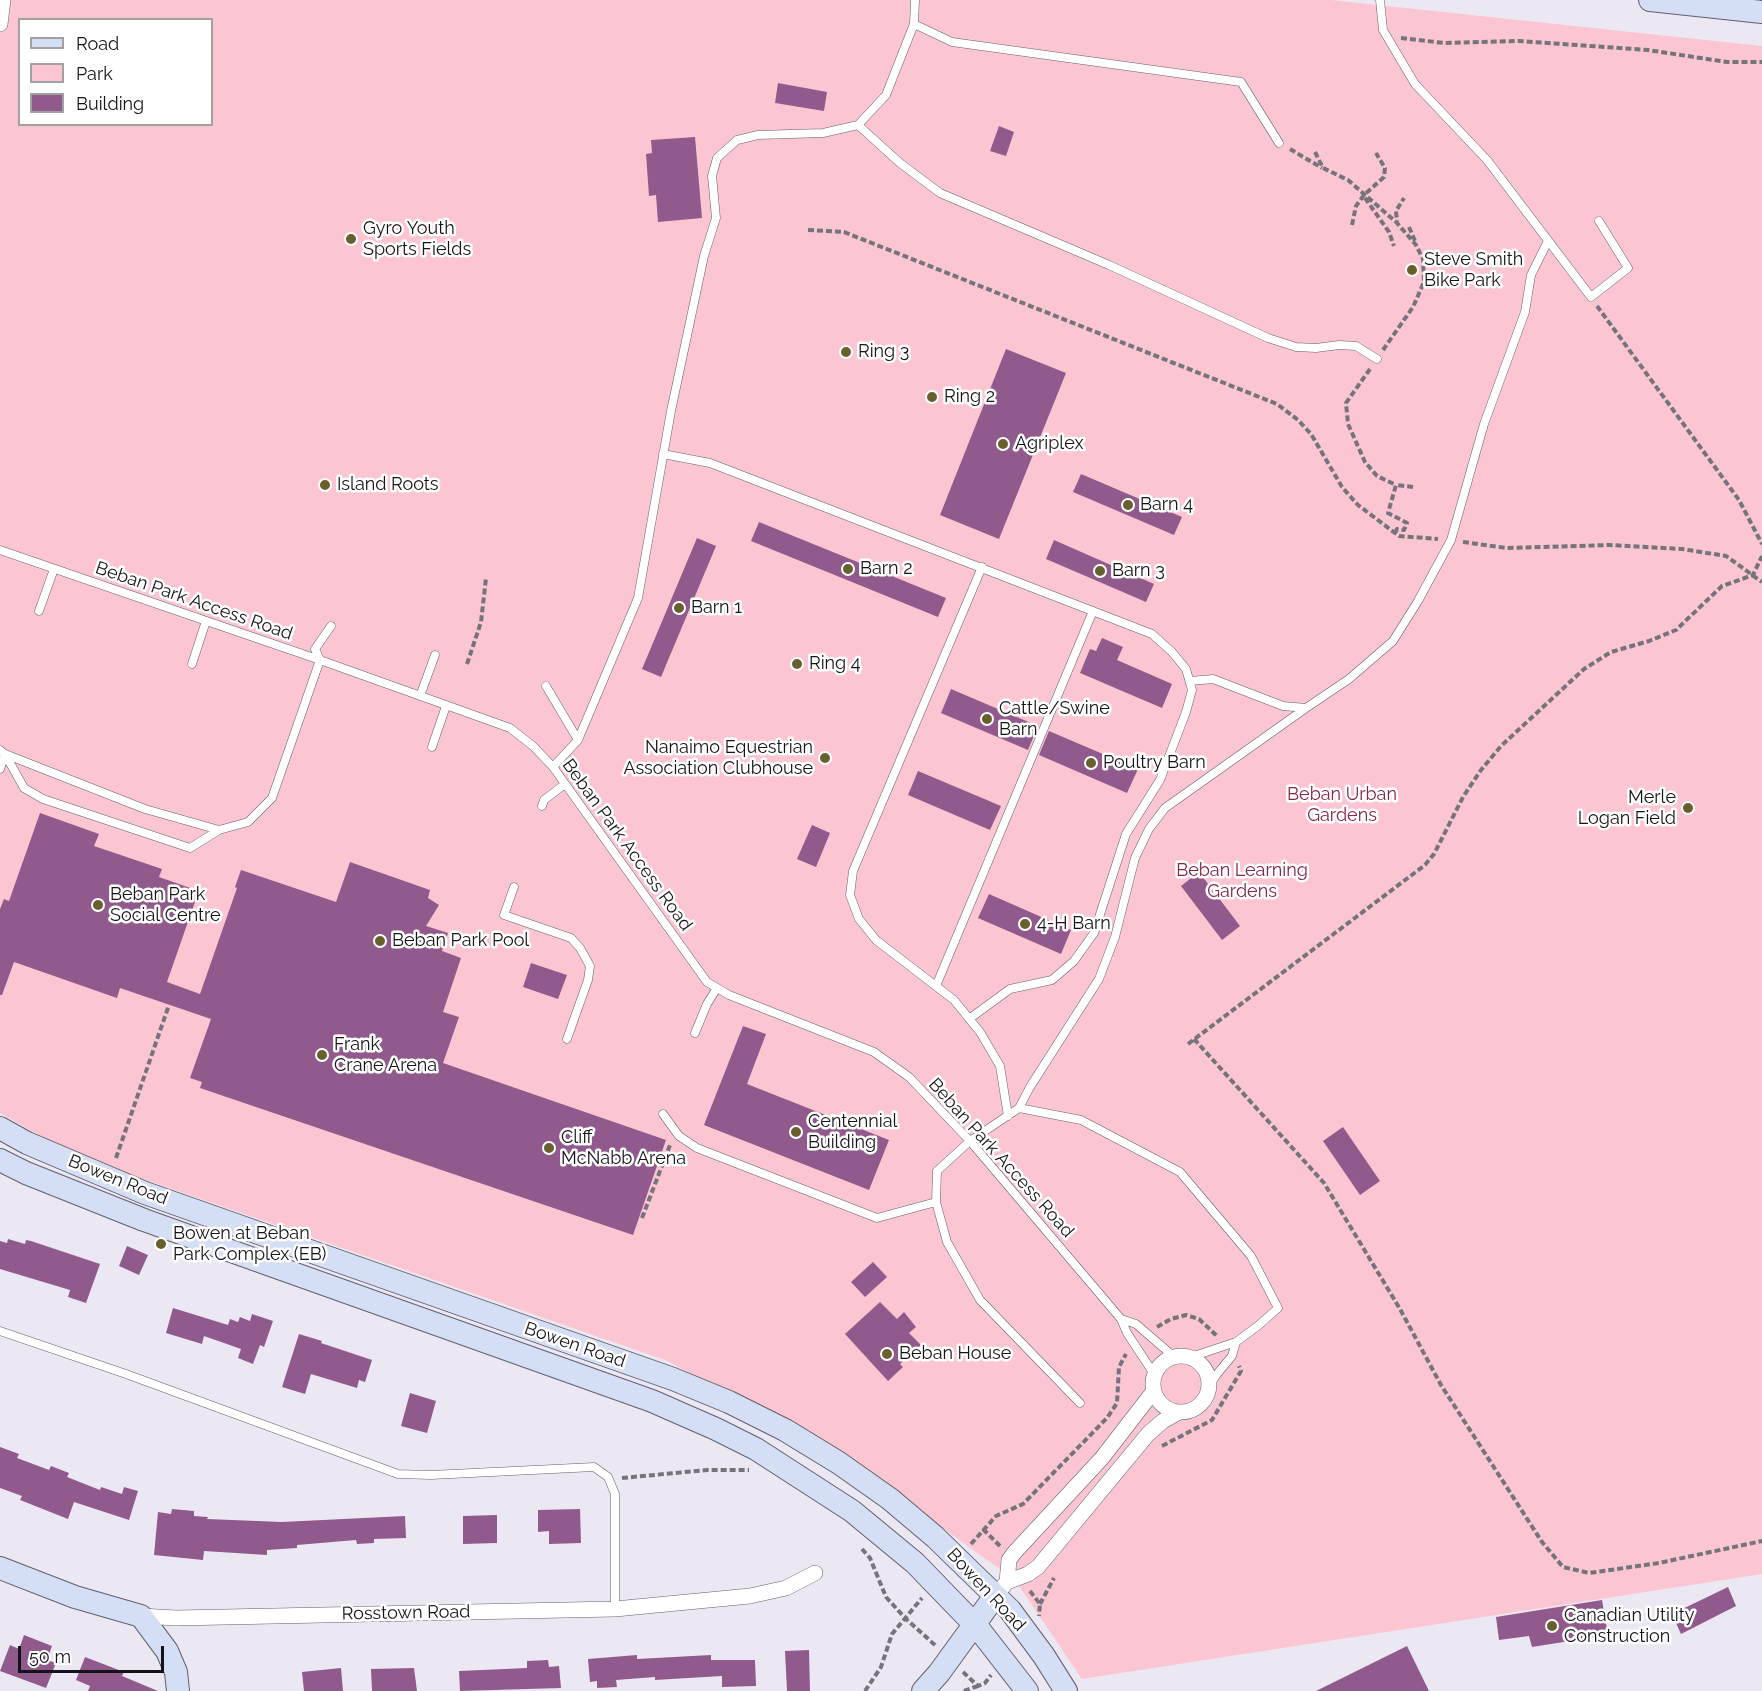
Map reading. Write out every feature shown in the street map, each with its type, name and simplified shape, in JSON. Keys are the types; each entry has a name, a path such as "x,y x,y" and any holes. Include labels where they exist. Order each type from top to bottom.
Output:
{"main road":[{"path":"1650,0 1762,12"},
{"name":"Bowen Road","path":"0,1128 27,1143 145,1193 674,1379 729,1402 785,1430 890,1499 1001,1589 1010,1610 1066,1691"},
{"name":"Bowen Road","path":"0,1160 26,1173 144,1220 585,1376 652,1401 716,1429 765,1455 852,1511 915,1563 974,1623 1027,1691"},
{"name":"Rosstown Road","path":"0,1568 75,1597 141,1616"},
{"path":"923,1691 1001,1589"},
{"path":"141,1616 167,1651 176,1672 178,1691"}],"street":[{"path":"0,24 3,0"},
{"path":"1001,1589 1038,1567 1148,1434 1163,1421 1201,1404 1207,1396 1209,1377 1204,1367 1191,1357 1182,1355 1173,1356 1158,1366 1154,1374 1153,1392 1165,1408 1179,1412"},
{"path":"1001,1589 1009,1560 1014,1553 1102,1458 1153,1392"},
{"name":"Rosstown Road","path":"141,1616 176,1618 615,1609 750,1596 786,1588 815,1573"}],"lane":[{"path":"553,766 578,740 638,598 663,454 704,255 716,218 712,176 717,158 736,140 758,135 823,133 858,125 886,95 914,24 915,0"},
{"path":"1380,0 1383,30 1415,84 1487,160 1591,297 1628,268 1599,221"},
{"path":"914,24 952,42 1242,82 1279,143"},
{"path":"858,125 900,163 940,193 1109,265 1268,338 1296,347 1356,346 1377,359"},
{"path":"1080,1403 980,1300 947,1242 936,1202 937,1171 969,1141 1019,1108 1099,979 1115,936 1135,858 1149,829 1165,808 1349,679 1392,641 1418,601 1451,540 1484,424 1525,312 1531,275 1548,241"},
{"path":"663,454 710,463 1152,634 1172,652 1186,669 1192,690 1186,712 1160,780 1126,834 1094,933 1074,961 1052,980 1010,989 969,1019"},
{"name":"Beban Park Access Road","path":"0,550 320,660 510,729 533,746 553,766 708,981 729,995 874,1052 909,1077 969,1141 1122,1319 1127,1333 1154,1374"},
{"path":"982,567 853,871 850,895 859,919 876,940 954,1000 980,1032 1000,1066 1008,1116"},
{"path":"39,611 54,569"},
{"path":"936,986 1093,611"},
{"path":"192,664 206,621"},
{"path":"2,752 24,788 43,798 190,848 219,830 248,822 272,798 320,660 315,649 331,626"},
{"path":"420,696 435,655"},
{"path":"1190,681 1213,679 1283,706 1306,708"},
{"path":"546,686 578,740"},
{"path":"432,747 446,706"},
{"path":"2,752 145,809 219,830"},
{"path":"0,769 2,752"},
{"path":"542,806 544,800 565,784"},
{"path":"514,887 504,915 571,938 580,948 590,966 588,980 567,1040"},
{"path":"695,1033 707,1004 717,988"},
{"path":"1019,1108 1081,1120 1180,1172 1251,1256 1278,1308 1236,1341 1191,1357"},
{"path":"663,1114 679,1136 697,1148 877,1218 936,1202"},
{"name":"Beban Park Access Road","path":"1122,1319 1136,1324 1173,1356"},
{"path":"0,1331 126,1374 398,1474 431,1475 594,1467 608,1477 615,1494 615,1609"},
{"path":"1209,1386 1216,1374 1233,1356 1236,1341"}],"path":[{"path":"1383,30 1393,37 1444,43 1519,41 1648,50 1727,62 1762,62"},
{"path":"1279,143 1348,180 1397,223 1416,245"},
{"path":"1314,152 1323,168"},
{"path":"1352,225 1356,206 1364,195 1384,177 1385,168 1376,153"},
{"path":"1364,195 1389,232 1394,246"},
{"path":"1397,223 1396,211 1404,198"},
{"path":"1409,227 1423,259 1424,282 1413,307 1347,403 1348,424 1365,462 1377,476 1396,485 1413,487"},
{"path":"808,230 844,232 1277,404 1298,420 1311,434 1342,487 1358,505 1399,537 1451,540 1507,548 1610,545 1683,549 1726,556 1762,582"},
{"path":"1591,297 1739,500 1762,544"},
{"path":"1395,533 1397,529 1404,530 1407,523 1388,513 1396,485"},
{"path":"1188,1044 1425,864 1434,854 1463,797 1481,770 1501,746 1584,669 1611,652 1676,630 1722,586 1753,575 1762,556"},
{"path":"467,664 481,622 486,578"},
{"path":"113,1166 170,1005"},
{"path":"1194,1039 1324,1183 1400,1309 1441,1385 1542,1542 1563,1567 1589,1573 1659,1563 1762,1541"},
{"path":"642,1218 672,1139"},
{"path":"1157,1326 1171,1318 1186,1315 1199,1319 1217,1335"},
{"path":"972,1542 996,1516 1023,1504 1107,1418 1117,1403 1119,1367 1126,1354"},
{"path":"608,1477 628,1479 707,1470 758,1470"},
{"path":"982,1530 999,1544"},
{"path":"861,1547 870,1558 886,1597 920,1631"},
{"path":"865,1691 881,1667 892,1634 920,1600"},
{"path":"967,1675 978,1686"},
{"path":"964,1691 985,1683 991,1676"}],"green space":[{"path":"0,0 1331,0 1762,46 1762,1574 1082,1679 1015,1580 862,1470 668,1361 74,1155 0,1113"}],"building":[{"path":"778,83 827,92 824,111 775,103"},
{"path":"999,126 1014,132 1006,156 990,151"},
{"path":"695,137 702,218 658,222 656,195 649,196 646,154 652,153 651,140"},
{"name":"Agriplex","path":"1006,349 1066,373 999,539 940,515"},
{"name":"Barn 4","path":"1081,474 1182,517 1174,535 1073,492"},
{"name":"Barn 2","path":"759,522 946,598 938,617 751,541"},
{"name":"Barn 1","path":"697,538 716,546 661,677 642,669"},
{"name":"Barn 3","path":"1054,540 1154,584 1146,602 1046,559"},
{"path":"1102,638 1123,647 1117,660 1172,684 1162,708 1080,673 1090,649 1096,651"},
{"name":"Cattle/Swine Barn","path":"951,689 1038,726 1028,750 941,713"},
{"name":"Poultry Barn","path":"1049,731 1138,769 1127,793 1039,755"},
{"path":"918,771 1001,806 990,830 908,795"},
{"path":"40,813 99,834 94,846 162,869 159,877 196,890 194,895 197,896 167,982 200,994 237,888 235,887 241,870 336,902 350,862 430,890 428,898 439,905 426,926 448,933 442,951 461,958 443,1012 459,1017 443,1063 666,1140 633,1235 200,1088 202,1082 190,1078 211,1019 120,988 117,998 14,962 2,995 0,995 0,909 4,899 9,901"},
{"path":"812,825 830,833 816,867 797,859"},
{"path":"1199,872 1240,926 1222,940 1181,886"},
{"name":"4-H Barn","path":"989,894 1071,930 1061,954 978,918"},
{"path":"531,963 567,975 558,999 523,987"},
{"name":"Centennial Building","path":"743,1026 766,1034 747,1084 889,1140 869,1190 704,1125"},
{"path":"1343,1127 1380,1181 1360,1195 1323,1141"},
{"path":"8,1239 25,1244 26,1240 31,1241 100,1264 86,1303 68,1297 70,1290 0,1269 0,1241 7,1243"},
{"path":"127,1246 148,1255 139,1275 119,1266"},
{"path":"873,1262 887,1277 865,1297 851,1282"},
{"name":"Beban House","path":"880,1302 897,1319 904,1312 916,1327 909,1333 921,1345 900,1364 903,1367 888,1381 845,1334"},
{"path":"173,1308 228,1325 230,1319 238,1322 240,1317 250,1321 252,1314 273,1321 264,1347 260,1345 253,1364 238,1358 241,1349 204,1336 202,1344 166,1333"},
{"path":"299,1334 372,1360 365,1382 359,1380 357,1388 311,1374 305,1394 282,1387"},
{"path":"410,1393 436,1401 427,1433 401,1426"},
{"path":"0,1447 19,1454 17,1458 49,1470 51,1466 69,1473 67,1477 100,1490 101,1487 122,1494 124,1487 138,1491 129,1520 74,1502 68,1519 20,1500 22,1496 0,1488"},
{"path":"172,1509 194,1511 194,1516 208,1517 207,1519 282,1522 405,1516 406,1538 374,1539 374,1543 357,1544 356,1540 297,1545 297,1548 267,1550 267,1555 204,1551 203,1560 154,1555 158,1512 171,1514"},
{"path":"580,1509 581,1543 549,1544 549,1531 538,1532 538,1510"},
{"path":"497,1515 497,1543 463,1544 463,1516"},
{"path":"1728,1587 1736,1606 1681,1634 1672,1614"},
{"name":"Canadian Utility Construction","path":"1602,1600 1608,1635 1532,1647 1529,1636 1499,1640 1496,1617"},
{"path":"24,1635 52,1646 47,1660 56,1663 46,1688 0,1671 10,1645 19,1649"},
{"path":"1407,1646 1429,1691 1316,1691"},
{"path":"809,1650 810,1691 787,1691 785,1651"},
{"path":"637,1655 637,1659 711,1655 711,1660 755,1660 756,1686 722,1687 722,1676 616,1680 617,1687 597,1688 597,1681 590,1682 588,1659"},
{"path":"85,1657 124,1672 122,1676 158,1691 88,1691 90,1686 76,1680"},
{"path":"548,1660 549,1667 559,1666 561,1688 460,1691 459,1671 527,1668 527,1661"},
{"path":"341,1668 343,1691 304,1691 302,1672"},
{"path":"414,1668 417,1691 372,1691 371,1669"}],"place":[{"name":"Gyro Youth Sports Fields","path":"351,239"},
{"name":"Steve Smith Bike Park","path":"1412,270"},
{"name":"Ring 3","path":"846,352"},
{"name":"Ring 2","path":"932,397"},
{"name":"Agriplex","path":"1003,444"},
{"name":"Island Roots","path":"325,485"},
{"name":"Barn 4","path":"1128,505"},
{"name":"Barn 2","path":"848,569"},
{"name":"Barn 3","path":"1100,571"},
{"name":"Barn 1","path":"679,608"},
{"name":"Ring 4","path":"797,664"},
{"name":"Cattle/Swine Barn","path":"987,719"},
{"name":"Nanaimo Equestrian Association Clubhouse","path":"825,758"},
{"name":"Poultry Barn","path":"1091,763"},
{"name":"Merle Logan Field","path":"1688,808"},
{"name":"Beban Park Social Centre","path":"98,905"},
{"name":"4-H Barn","path":"1025,924"},
{"name":"Beban Park Pool","path":"380,941"},
{"name":"Frank Crane Arena","path":"322,1055"},
{"name":"Centennial Building","path":"796,1132"},
{"name":"Cliff McNabb Arena","path":"549,1148"},
{"name":"Bowen at Beban Park Complex (EB)","path":"161,1244"},
{"name":"Beban House","path":"887,1354"},
{"name":"Canadian Utility Construction","path":"1552,1626"}],"park label":[{"name":"Beban Urban Gardens","path":"1342,805"},
{"name":"Beban Learning Gardens","path":"1242,881"}]}
